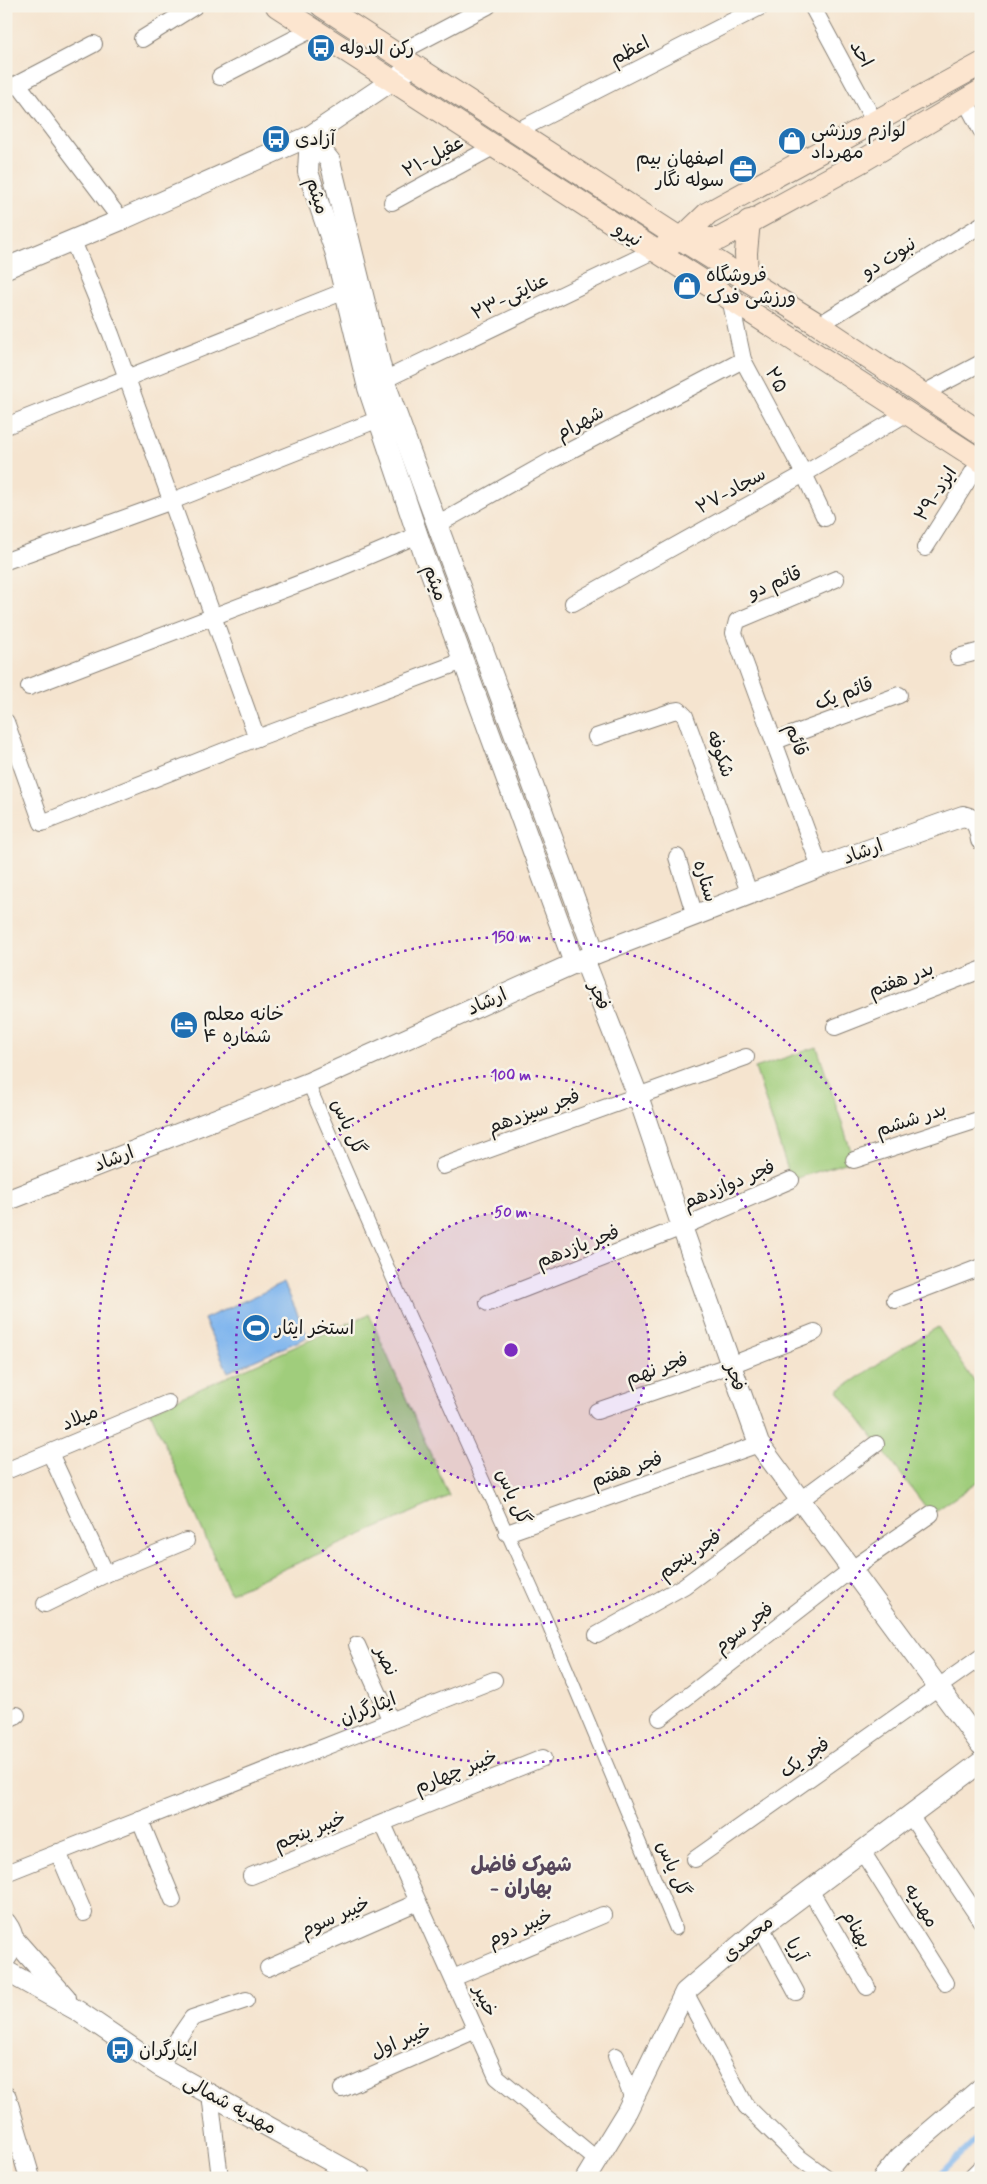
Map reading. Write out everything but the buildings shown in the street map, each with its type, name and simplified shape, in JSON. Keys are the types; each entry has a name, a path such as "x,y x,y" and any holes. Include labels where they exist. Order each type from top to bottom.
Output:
{"main road":[{"name":"نیرو","path":"277,6 653,251 730,298 981,461"},
{"name":"نیرو","path":"334,9 404,61 818,325 981,433"},
{"path":"653,251 681,239 708,213 981,64"},
{"path":"681,239 719,239 862,161 973,96"},
{"path":"708,213 706,228 719,239"},
{"path":"747,280 746,253 749,221"}],"street":[{"path":"142,39 195,6"},
{"path":"6,268 73,241 310,136 393,80 404,61 488,6"},
{"name":"اعظم","path":"515,132 762,6"},
{"name":"احد","path":"812,6 874,121"},
{"path":"220,77 313,29"},
{"path":"94,44 12,87 120,220"},
{"path":"973,96 981,130"},
{"name":"میثم","path":"310,136 308,172 334,251 368,388 418,535 565,938 585,959"},
{"name":"میثم","path":"310,136 330,162 384,380 586,929 585,959"},
{"name":"۲۱-عقیل","path":"392,202 493,147"},
{"name":"نبوت دو","path":"818,325 981,225"},
{"path":"73,241 128,379 257,738"},
{"name":"۲۳-عنایتی","path":"384,380 653,251"},
{"path":"6,426 345,291"},
{"name":"۲۵","path":"730,298 743,360 804,474 825,518"},
{"name":"شهرام","path":"438,526 554,459 743,360"},
{"path":"922,394 981,364"},
{"name":"۲۷-سجاد","path":"573,602 804,474 907,413"},
{"path":"6,561 172,501 379,419"},
{"name":"۲۹-ایزد","path":"925,548 981,461"},
{"path":"29,687 340,568 418,535"},
{"name":"قائم دو","path":"735,628 737,621 836,580"},
{"name":"قائم","path":"735,628 734,633 820,867"},
{"path":"958,657 981,651"},
{"path":"6,722 42,822 257,738 464,661"},
{"name":"قائم یک","path":"775,741 899,695"},
{"name":"شکوفه","path":"596,737 673,711 679,710 685,716 750,895"},
{"name":"ارشاد","path":"6,1201 308,1083 585,959 820,867 963,816 972,818 978,826 981,840"},
{"name":"ستاره","path":"677,857 695,916"},
{"path":"565,938 573,942 578,941 586,929"},
{"name":"فجر","path":"585,959 638,1096 759,1444 981,1745"},
{"name":"بدر هفتم","path":"835,1027 981,970"},
{"name":"فجر سیزدهم","path":"443,1166 746,1058"},
{"name":"گل یاس","path":"308,1083 548,1624 676,1929"},
{"name":"بدر ششم","path":"854,1160 981,1119"},
{"name":"فجر دوازدهم","path":"682,1227 791,1180"},
{"name":"فجر یازدهم","path":"488,1303 682,1227"},
{"path":"895,1300 981,1267"},
{"name":"فجر نهم","path":"597,1411 731,1365 815,1332"},
{"name":"میلاد","path":"6,1471 168,1403"},
{"name":"فجر هفتم","path":"507,1533 759,1444"},
{"name":"فجر پنجم","path":"597,1636 684,1586 876,1444"},
{"path":"50,1453 106,1574"},
{"name":"فجر سوم","path":"660,1718 852,1569 931,1514"},
{"path":"45,1604 106,1574 186,1541"},
{"name":"نصر","path":"357,1645 391,1721"},
{"name":"فجر یک","path":"695,1859 981,1657"},
{"name":"ایثارگران","path":"6,1873 494,1680"},
{"name":"خیبر چهارم","path":"383,1824 543,1758"},
{"name":"محمدی","path":"586,2178 634,2099 684,1992 761,1927 910,1815 979,1768"},
{"path":"910,1815 981,1921"},
{"path":"140,1820 173,1900"},
{"name":"خیبر پنجم","path":"251,1876 383,1824"},
{"name":"خیبر","path":"383,1824 497,2077 598,2160"},
{"name":"مهدیه","path":"862,1851 946,1983"},
{"path":"58,1852 84,1913"},
{"name":"بهنام","path":"810,1890 867,1988"},
{"name":"خیبر سوم","path":"268,1968 418,1902"},
{"name":"خیبر دوم","path":"453,1978 603,1915"},
{"name":"آریا","path":"761,1927 796,1992"},
{"path":"6,1958 13,1946 10,1930"},
{"name":"مهدیه شمالی","path":"10,1930 78,2011"},
{"name":"مهدیه شمالی","path":"6,1971 78,2011 159,2066 362,2178"},
{"path":"684,1992 746,2106 797,2156 827,2178"},
{"path":"159,2066 192,2018 246,2000"},
{"name":"خیبر اول","path":"342,2089 476,2030"},
{"path":"616,2056 634,2099"},
{"path":"883,2178 900,2157 981,2088"},
{"path":"210,2094 220,2178"},
{"path":"6,2097 30,2178"},
{"path":"973,2178 981,2170"}],"green space":[{"path":"817,1047 854,1160 791,1180 755,1068"},
{"path":"369,1314 449,1496 230,1593 150,1411"},
{"path":"938,1327 981,1392 981,1480 931,1514 838,1391 894,1353"}],"water":[{"name":"استخر ایثار","path":"284,1283 308,1337 228,1372 204,1319"}],"waterway":[{"path":"936,2178 981,2134"}],"place":[{"name":"رکن الدوله","path":"321,48"},
{"name":"آزادی","path":"276,139"},
{"name":"لوازم ورزشی مهرداد","path":"792,141"},
{"name":"اصفهان بیم سوله نگار","path":"743,169"},
{"name":"فروشگاه ورزشی فدک","path":"687,286"},
{"name":"خانه معلم شماره ۴","path":"184,1025"},
{"name":"استخر ایثار","path":"256,1328"},
{"name":"ایثارگران","path":"120,2050"}],"district":[{"name":"شهرک فاضل - بهاران","path":"521,1876"}]}
